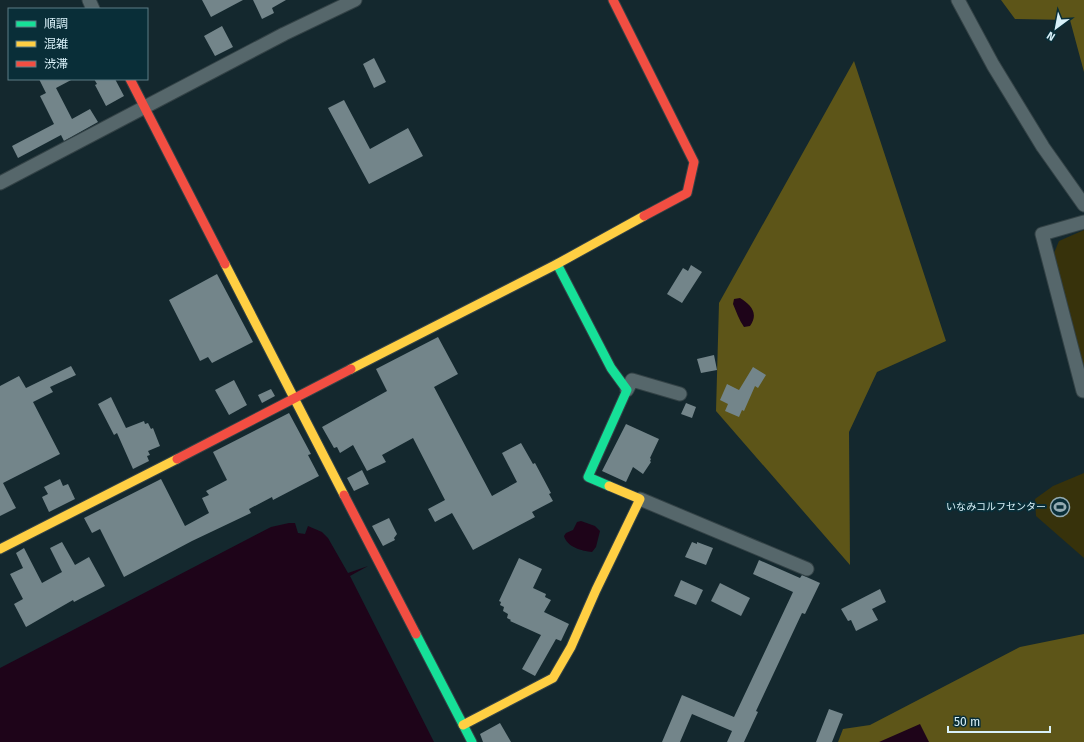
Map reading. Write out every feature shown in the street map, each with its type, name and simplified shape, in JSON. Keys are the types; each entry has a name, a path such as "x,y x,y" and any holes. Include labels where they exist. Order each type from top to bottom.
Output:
{"street":[{"path":"0,183 284,34 355,0"},
{"path":"0,550 557,264 687,193 694,162 613,0"},
{"path":"958,0 993,65 1036,135 1084,205"},
{"path":"131,80 472,742"},
{"path":"1083,391 1042,234 1084,222"},
{"path":"557,264 611,368 627,390"},
{"path":"680,394 632,380 588,477 807,569"},
{"path":"463,725 553,678 571,647 596,590 640,499"}],"shaded area":[{"path":"1001,0 1084,0 1084,72 1070,20 1015,19"},
{"path":"854,61 946,341 877,372 849,432 850,565 716,411 719,303"},
{"path":"1084,230 1084,370 1054,253 1059,241"},
{"path":"740,298 754,313 753,321 750,326 744,327 733,304 734,299"},
{"name":"いなみコルフセンター","path":"1084,473 1084,558 1036,516 1035,499 1053,486"},
{"path":"581,521 595,526 600,531 596,547 592,552 584,551 572,546 568,543 564,536 566,533 573,530 577,522"},
{"path":"295,523 298,533 305,534 308,526 322,532 328,538 348,573 368,566 350,576 434,742 0,742 0,668 271,527"},
{"path":"1084,634 1084,742 838,742 843,729 870,725 1020,647"},
{"path":"920,724 929,742 879,742"}],"building":[{"path":"202,0 243,0 211,17"},
{"path":"253,0 286,0 272,8 274,13 262,19"},
{"path":"222,26 233,47 215,56 204,36"},
{"path":"374,58 386,82 374,88 363,64"},
{"path":"40,80 71,80 56,88 72,119 90,109 98,122 64,141 61,135 18,158 12,146 54,124 40,96 46,93"},
{"path":"95,80 116,80 124,96 106,106 95,85 97,84"},
{"path":"344,100 370,149 408,128 423,156 369,184 328,108"},
{"path":"691,265 702,272 682,303 667,294 683,268 688,271"},
{"path":"217,274 253,342 212,363 208,357 200,361 169,300"},
{"path":"438,337 458,374 434,387 492,496 517,482 502,453 521,443 533,464 535,463 551,493 549,494 553,501 532,512 535,517 473,550 452,513 435,522 428,509 445,500 413,438 382,455 386,462 367,471 353,445 340,453 337,447 334,448 322,427 387,391 376,369"},
{"path":"714,355 717,370 701,373 697,359"},
{"path":"71,366 76,375 50,387 53,392 33,402 60,454 3,483 16,508 0,516 0,386 19,376 26,388"},
{"path":"753,367 766,375 758,388 755,386 744,411 742,410 739,417 725,411 728,404 720,400 727,384 739,390"},
{"path":"234,380 247,405 229,415 215,390"},
{"path":"271,389 275,396 262,403 258,395"},
{"path":"111,397 126,428 144,421 145,424 148,423 151,429 153,428 160,446 148,451 150,455 147,456 149,461 133,469 117,433 114,435 98,404"},
{"path":"686,403 696,407 692,418 681,414"},
{"path":"289,413 311,454 308,455 319,476 273,500 272,497 249,509 251,513 192,541 124,577 100,529 92,533 84,518 161,479 185,526 209,513 202,498 209,495 206,491 227,480 213,452"},
{"path":"626,424 659,439 650,458 651,462 643,474 633,467 626,482 602,471"},
{"path":"362,470 369,484 354,491 347,478"},
{"path":"60,479 63,486 68,484 75,499 49,512 42,497 48,494 44,487"},
{"path":"389,518 397,534 394,538 395,540 383,546 372,526"},
{"path":"62,542 75,565 89,557 105,586 74,602 73,600 26,627 14,604 23,599 10,574 23,568 16,553 24,548 42,583 62,572 50,548"},
{"path":"692,542 697,544 697,542 713,548 706,565 685,557"},
{"path":"519,558 542,569 533,588 546,594 545,597 551,600 544,612 569,624 561,641 556,639 535,676 522,669 541,635 510,621 511,620 507,618 508,614 503,611 504,607 500,605 501,602 499,601"},
{"path":"759,560 800,578 802,575 820,583 805,614 802,613 756,711 758,712 744,742 727,742 732,731 692,714 680,742 662,742 682,695 734,717 793,592 753,574"},
{"path":"681,580 703,590 696,605 674,596"},
{"path":"720,583 750,598 741,616 711,601"},
{"path":"880,589 886,602 872,609 878,620 856,631 851,620 848,621 841,609"},
{"path":"829,709 843,714 832,742 816,742"},
{"path":"500,723 511,742 483,742 480,734"}],"traffic: fast":[{"path":"557,264 611,368 627,390 588,477 609,486"},
{"path":"416,634 472,742"}],"traffic: slow":[{"path":"351,369 557,264 644,216"},
{"path":"225,264 344,495"},
{"path":"0,549 177,459"},
{"path":"463,725 553,678 571,647 596,590 640,499 609,486"}],"traffic: jam":[{"path":"613,0 694,162 687,193 644,216"},
{"path":"131,80 225,264"},
{"path":"177,459 351,369"},
{"path":"344,495 416,634"}],"place":[{"name":"いなみコルフセンター","path":"1060,507"}]}
